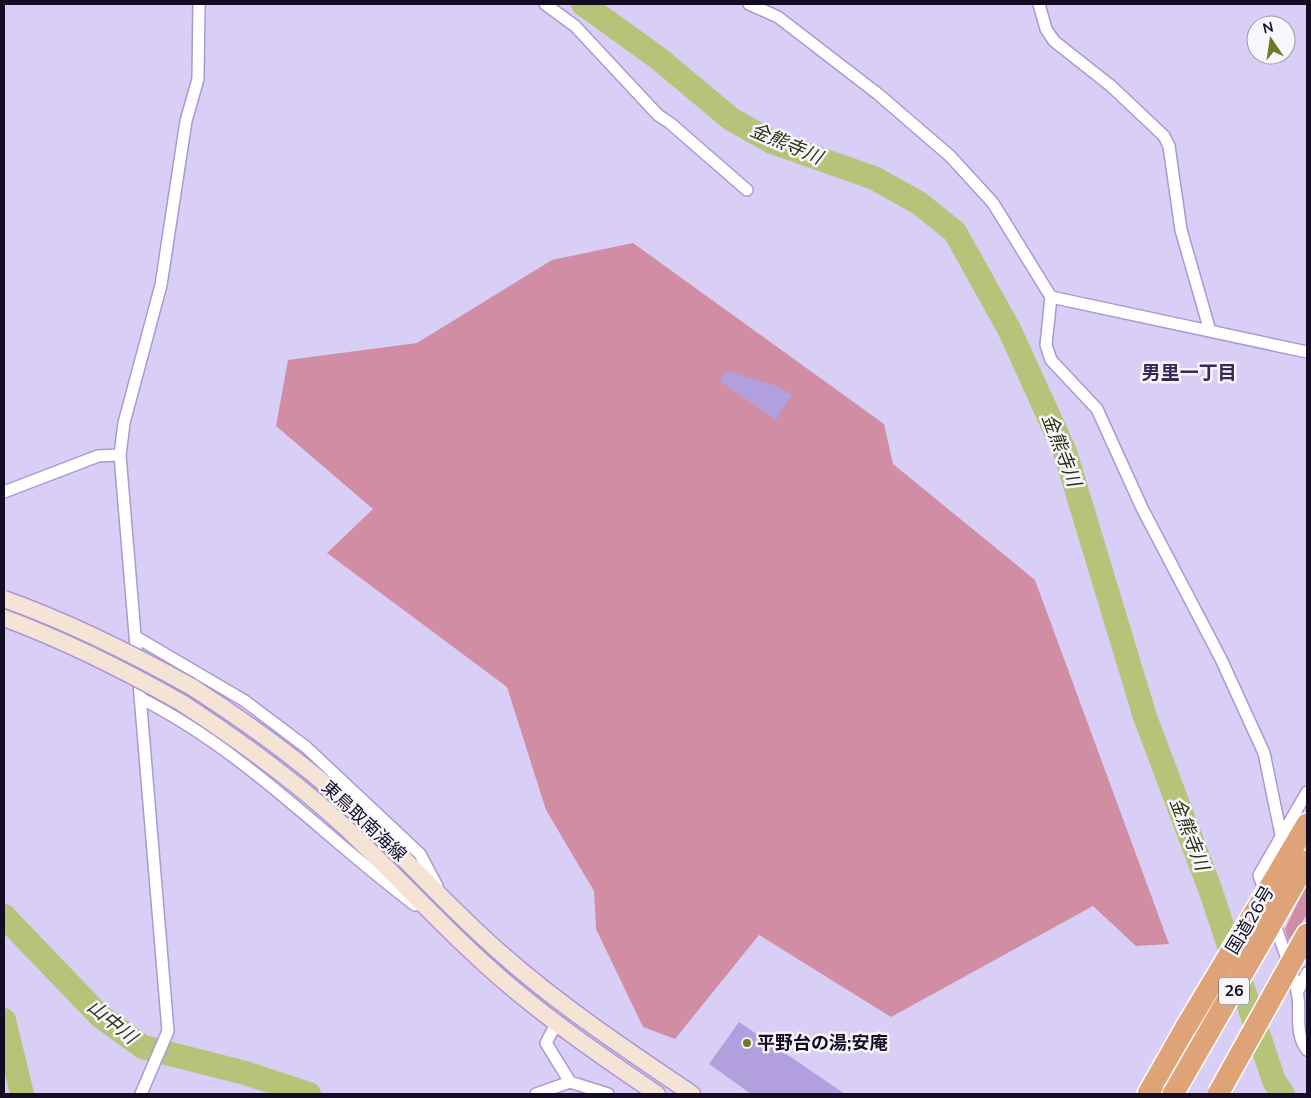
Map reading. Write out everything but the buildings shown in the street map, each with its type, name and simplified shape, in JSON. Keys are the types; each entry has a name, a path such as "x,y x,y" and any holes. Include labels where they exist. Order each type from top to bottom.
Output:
{"highway":[{"name":"国道26号","path":"1148,1094 1186,1027 1283,883 1307,824"},
{"name":"26","path":"1173,1094 1283,883 1307,861"},
{"name":"26","path":"1218,1094 1307,934"}],"main road":[{"name":"東鳥取南海線","path":"4,598 46,614 120,648 192,687 250,724 304,766 359,814 502,955 569,1009 692,1094"},
{"name":"東鳥取南海線","path":"4,618 46,634 117,667 182,703 239,740 290,779 346,829 442,925 556,1024 657,1094"}],"street":[{"path":"141,1094 168,1031 120,455 124,423 161,285 186,120 198,80 199,4"},
{"path":"545,4 575,26 658,115 677,129 747,190"},
{"path":"749,4 778,17 878,94 950,156 993,203 1051,297 1046,344 1051,360 1097,409 1142,508 1221,659 1264,753 1281,835"},
{"path":"1039,4 1046,29 1054,41 1111,86 1164,136 1169,146 1181,230 1210,331"},
{"path":"1051,297 1307,352"},
{"path":"4,492 98,456 120,455"},
{"path":"136,637 245,702 306,747 420,854 441,895"},
{"path":"140,698 161,708 233,755 319,824 386,883 442,925"},
{"path":"1307,792 1259,875 1298,993 1297,1019 1299,1036 1307,1050"},
{"path":"1298,993 1307,973"},
{"path":"556,1024 546,1043 570,1082"},
{"path":"536,1094 570,1082 608,1094"}],"shaded area":[{"path":"633,243 884,424 893,464 1035,580 1169,944 1136,946 1093,906 891,1017 759,935 675,1039 643,1027 596,929 594,891 546,810 507,687 327,553 373,509 276,426 288,360 417,343 552,260"},
{"path":"1307,883 1307,915 1288,941 1285,929"}],"waterway":[{"name":"金熊寺川","path":"583,4 658,58 731,119 772,142 874,178 919,203 955,232 1009,329 1065,452 1145,717 1210,889 1274,1081 1283,1094"},
{"name":"山中川","path":"4,916 100,1016 143,1047 245,1073 309,1094"},
{"path":"4,1020 22,1094"}],"place":[{"name":"平野台の湯;安庵","path":"747,1043"}],"district":[{"name":"男里一丁目","path":"1189,373"}]}
